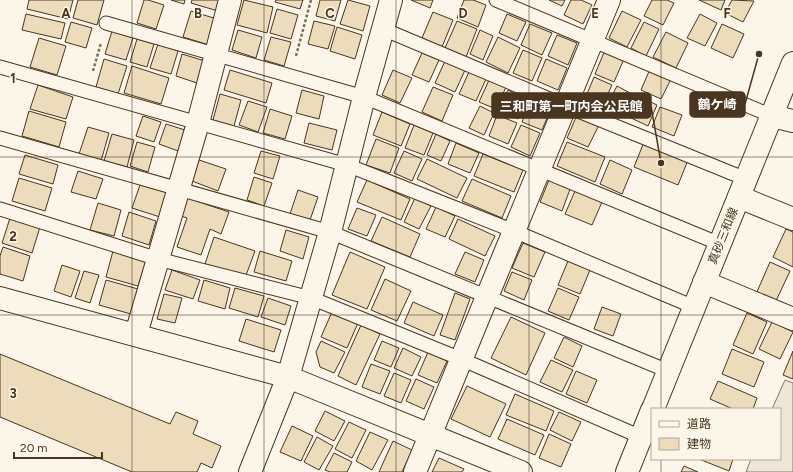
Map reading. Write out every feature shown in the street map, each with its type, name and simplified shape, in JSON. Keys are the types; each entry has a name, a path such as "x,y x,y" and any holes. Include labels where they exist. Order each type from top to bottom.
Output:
{"street":[{"path":"136,334 198,123 230,0"},
{"path":"250,472 288,377 330,232 364,97 391,0"},
{"path":"415,472 609,0"},
{"name":"真砂三和線","path":"653,408 793,64"},
{"path":"772,116 793,121"},
{"path":"742,188 793,219"},
{"path":"704,282 793,319"},
{"path":"0,298 136,334 288,377 521,472"},
{"name":"真砂三和線","path":"627,472 651,412"}],"lane":[{"path":"496,0 592,42 772,116"},
{"path":"106,24 364,97 720,244"},
{"path":"383,29 566,106 742,188"},
{"path":"0,67 347,165 514,231 694,307"},
{"path":"0,138 330,232 668,371"},
{"path":"0,209 158,259 311,298 461,359 641,437"}],"path":[{"path":"291,76 311,0"}],"shaded area":[{"path":"785,380 793,383 793,472 746,472 751,460 781,460 781,408 772,408"}],"building":[{"path":"29,0 73,0 68,19 27,9"},
{"path":"78,0 104,0 97,25 73,18"},
{"path":"144,0 164,5 156,29 137,23"},
{"path":"171,0 185,0 184,4"},
{"path":"192,0 221,0 218,11 191,3"},
{"path":"244,0 273,7 267,33 237,25"},
{"path":"276,0 303,0 300,9 275,2"},
{"path":"320,0 341,0 335,21 316,16"},
{"path":"348,0 370,6 363,31 340,24"},
{"path":"411,0 433,0 430,8"},
{"path":"464,0 473,0 486,5 478,27 457,18"},
{"path":"549,0 565,0 562,6"},
{"path":"571,0 581,0 592,5 583,24 564,15"},
{"path":"652,0 667,0 674,3 663,25 644,16"},
{"path":"699,0 725,0 721,10"},
{"path":"732,0 754,1 743,22 725,13"},
{"path":"277,9 298,15 291,39 270,33"},
{"path":"191,11 217,19 209,45 183,37"},
{"path":"622,11 641,20 627,47 609,38"},
{"path":"433,12 453,20 442,47 422,38"},
{"path":"26,14 65,23 61,39 22,30"},
{"path":"507,14 526,22 517,41 499,33"},
{"path":"700,14 717,23 705,46 687,38"},
{"path":"314,21 335,26 328,49 308,44"},
{"path":"457,21 477,29 466,57 445,48"},
{"path":"71,22 92,28 86,48 65,42"},
{"path":"644,22 659,29 646,56 631,48"},
{"path":"530,24 552,33 542,55 521,45"},
{"path":"722,24 744,34 733,58 711,48"},
{"path":"337,27 362,35 355,59 330,51"},
{"path":"238,30 262,37 256,58 232,50"},
{"path":"480,30 493,36 483,60 470,54"},
{"path":"112,31 133,38 126,60 105,54"},
{"path":"666,32 688,43 676,68 653,57"},
{"path":"557,35 577,43 568,65 548,56"},
{"path":"271,37 291,42 284,66 264,60"},
{"path":"498,37 520,48 508,73 486,62"},
{"path":"39,38 66,46 57,75 30,67"},
{"path":"137,39 154,44 147,67 130,62"},
{"path":"158,44 178,51 171,74 150,68"},
{"path":"523,50 542,58 532,81 513,73"},
{"path":"605,50 624,59 614,82 595,74"},
{"path":"422,53 439,60 429,82 412,75"},
{"path":"182,54 208,62 200,84 176,76"},
{"path":"104,59 127,66 118,94 96,87"},
{"path":"546,59 567,68 558,90 537,81"},
{"path":"445,61 465,70 455,92 435,83"},
{"path":"132,66 169,78 161,104 124,93"},
{"path":"650,69 671,79 661,99 641,90"},
{"path":"230,70 272,83 266,103 224,90"},
{"path":"393,70 412,78 400,103 382,95"},
{"path":"469,72 486,79 476,101 459,94"},
{"path":"594,77 612,85 602,106 585,99"},
{"path":"489,80 506,87 496,109 479,102"},
{"path":"38,85 73,97 66,119 30,109"},
{"path":"617,86 632,94 622,115 606,107"},
{"path":"433,87 453,95 442,121 422,112"},
{"path":"302,90 324,96 319,119 296,113"},
{"path":"508,90 527,100 518,119 498,109"},
{"path":"220,94 241,100 234,126 213,120"},
{"path":"639,96 657,105 648,126 629,117"},
{"path":"532,98 552,106 542,130 522,122"},
{"path":"248,101 267,107 258,132 239,125"},
{"path":"480,106 494,113 484,135 469,128"},
{"path":"660,107 682,115 674,136 652,127"},
{"path":"270,109 292,116 285,139 263,133"},
{"path":"29,111 66,122 59,147 22,136"},
{"path":"382,112 410,124 401,146 373,135"},
{"path":"497,115 517,123 508,144 489,136"},
{"path":"577,115 599,125 588,147 567,138"},
{"path":"143,116 161,122 154,142 136,136"},
{"path":"309,123 337,130 332,150 304,143"},
{"path":"166,124 185,130 178,151 159,144"},
{"path":"414,125 433,133 424,155 405,148"},
{"path":"521,125 540,133 530,156 511,147"},
{"path":"88,127 109,133 101,161 79,154"},
{"path":"112,134 134,140 127,167 104,161"},
{"path":"436,134 450,141 441,161 427,155"},
{"path":"376,139 399,148 390,173 366,165"},
{"path":"137,142 155,147 148,172 130,166"},
{"path":"567,142 605,157 595,182 557,166"},
{"path":"644,142 688,160 678,185 634,167"},
{"path":"456,143 479,153 470,173 448,164"},
{"path":"261,151 280,156 273,179 254,173"},
{"path":"404,151 422,159 412,181 394,173"},
{"path":"483,154 523,170 514,192 474,176"},
{"path":"25,155 58,165 53,184 19,174"},
{"path":"427,159 467,178 457,198 417,179"},
{"path":"199,160 226,169 218,191 192,181"},
{"path":"610,160 632,170 622,194 600,184"},
{"path":"78,171 103,179 96,199 71,192"},
{"path":"254,177 272,183 264,206 247,200"},
{"path":"19,178 52,188 45,211 12,201"},
{"path":"472,179 511,196 502,218 462,201"},
{"path":"367,180 410,199 401,220 357,202"},
{"path":"549,180 570,189 562,211 540,202"},
{"path":"140,185 168,193 160,217 132,208"},
{"path":"298,190 318,197 310,220 290,214"},
{"path":"575,191 602,202 592,225 565,214"},
{"path":"187,198 229,212 221,234 210,229 201,255 177,247 187,218 181,216"},
{"path":"415,198 431,206 419,229 404,222"},
{"path":"98,203 121,210 114,236 90,230"},
{"path":"436,207 455,216 445,237 426,229"},
{"path":"357,208 376,215 367,236 348,229"},
{"path":"129,212 156,221 149,245 122,236"},
{"path":"382,217 420,234 410,257 371,241"},
{"path":"10,218 40,227 32,253 2,243"},
{"path":"458,219 495,236 485,256 449,239"},
{"path":"786,229 793,232 793,267 773,257"},
{"path":"286,230 309,237 303,259 280,251"},
{"path":"214,237 255,251 245,278 205,264"},
{"path":"523,243 545,252 534,277 512,268"},
{"path":"3,247 30,256 23,281 0,274 0,256"},
{"path":"113,251 146,261 138,286 106,277"},
{"path":"260,251 292,261 286,281 254,272"},
{"path":"350,252 385,267 367,309 332,295"},
{"path":"465,252 484,260 475,282 455,274"},
{"path":"568,261 590,270 580,294 558,285"},
{"path":"770,262 790,271 775,303 756,294"},
{"path":"62,265 80,271 71,297 54,291"},
{"path":"172,270 200,280 193,299 165,290"},
{"path":"84,271 99,275 90,303 75,298"},
{"path":"512,272 532,280 524,300 504,291"},
{"path":"385,279 411,291 397,321 371,310"},
{"path":"106,280 138,289 131,314 99,305"},
{"path":"204,280 230,288 225,309 198,301"},
{"path":"235,288 264,296 258,317 229,308"},
{"path":"558,288 579,297 569,320 548,311"},
{"path":"455,293 470,299 455,340 440,335"},
{"path":"164,294 182,298 175,323 157,319"},
{"path":"268,298 291,306 285,325 261,317"},
{"path":"413,302 443,315 434,336 404,323"},
{"path":"602,307 621,314 613,336 594,329"},
{"path":"332,312 358,323 347,348 321,337"},
{"path":"747,313 767,322 753,354 733,345"},
{"path":"511,317 545,333 526,375 491,358"},
{"path":"246,319 281,330 274,352 239,341"},
{"path":"772,322 793,332 780,359 759,349"},
{"path":"361,325 380,334 356,385 338,376"},
{"path":"564,337 582,346 573,367 554,358"},
{"path":"321,341 345,352 334,373 320,367 316,352"},
{"path":"382,341 399,348 391,367 374,360"},
{"path":"403,348 421,357 412,376 394,368"},
{"path":"732,349 764,362 754,387 722,374"},
{"path":"793,351 793,379 783,375"},
{"path":"428,352 447,361 437,383 418,375"},
{"path":"0,354 170,424 176,412 198,421 193,434 221,446 212,468 201,463 197,472 132,472 0,417"},
{"path":"551,360 573,370 562,392 540,382"},
{"path":"371,364 390,371 380,394 362,387"},
{"path":"576,371 597,380 587,403 566,394"},
{"path":"394,373 411,380 401,403 384,396"},
{"path":"416,379 434,387 424,409 406,401"},
{"path":"718,381 757,398 753,408 731,408 710,399"},
{"path":"467,386 506,404 490,437 451,419"},
{"path":"515,394 554,411 546,431 506,415"},
{"path":"325,411 345,421 334,441 315,431"},
{"path":"559,412 581,422 572,441 550,430"},
{"path":"507,419 544,435 535,455 498,439"},
{"path":"349,422 366,430 352,458 335,449"},
{"path":"292,426 313,436 301,461 280,452"},
{"path":"370,432 388,440 372,470 356,461"},
{"path":"549,434 571,444 561,467 539,458"},
{"path":"317,437 333,446 319,470 304,462"},
{"path":"393,441 412,450 402,472 379,472"},
{"path":"334,453 352,462 347,472 330,472 325,470"},
{"path":"439,458 464,469 462,472 432,472"},
{"path":"702,460 733,460 729,471"},
{"path":"684,466 698,472 681,472"}],"place":[{"name":"鶴ケ崎","path":"759,54"},
{"name":"三和町第一町内会公民館","path":"661,163"}]}
